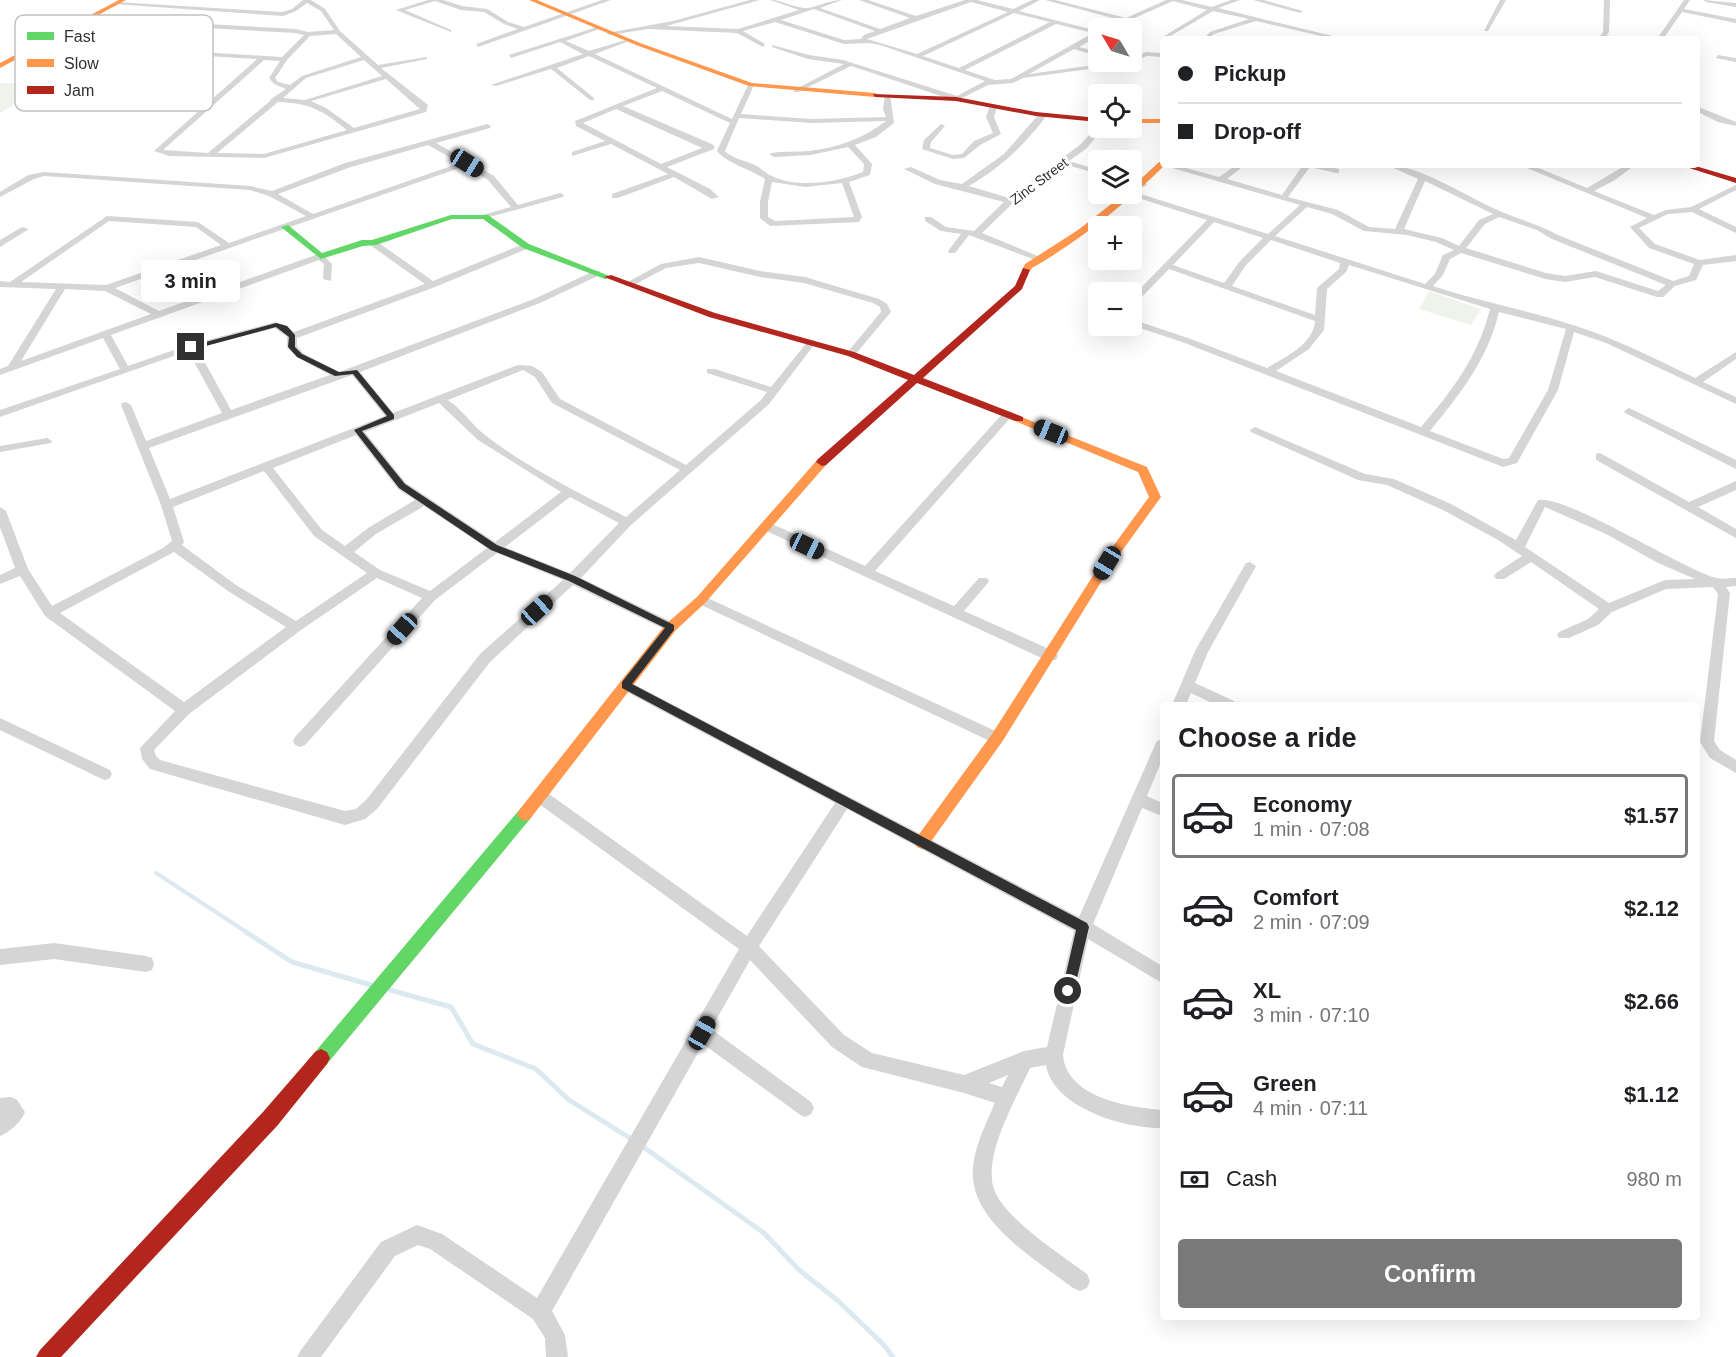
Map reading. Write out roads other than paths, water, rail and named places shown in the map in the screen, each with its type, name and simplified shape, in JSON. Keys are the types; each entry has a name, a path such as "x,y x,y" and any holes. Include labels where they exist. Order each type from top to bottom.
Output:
{"street":[{"path":"160,15 181,0"},
{"path":"96,15 120,2 170,9 283,14 294,10 307,0 323,10 338,32 365,58 425,107 423,110 264,156 161,153 158,149 201,111"},
{"path":"449,31 399,10 436,0 461,8 485,10 506,23 524,29"},
{"path":"532,0 627,40 751,85 796,91 956,99 978,86 1088,68"},
{"path":"478,45 608,0"},
{"path":"648,27 757,0"},
{"path":"773,0 804,10"},
{"path":"511,56 560,40 604,30 648,27 738,31 839,0"},
{"path":"862,0 916,18"},
{"path":"863,41 866,36 971,0 1088,30"},
{"path":"918,56 1037,0"},
{"path":"1048,0 1119,18"},
{"path":"1132,18 1172,0 1214,8 1318,36"},
{"path":"1168,36 1214,8 1237,0"},
{"path":"1256,0 1300,11"},
{"path":"1486,30 1503,0"},
{"path":"1603,36 1606,32 1606,0"},
{"path":"1662,36 1687,0"},
{"path":"1706,0 1736,5"},
{"path":"233,28 231,20 241,11 246,1"},
{"path":"1083,9 1091,4"},
{"path":"813,7 881,31"},
{"path":"1679,10 1736,21"},
{"path":"776,20 844,42 863,41 918,56 996,83"},
{"path":"1209,36 1212,33 1255,20"},
{"path":"961,70 1055,22"},
{"path":"213,27 296,31 308,34 338,32"},
{"path":"738,31 763,45"},
{"path":"288,87 276,83 272,78 284,59 308,34"},
{"path":"1018,78 1088,38"},
{"path":"560,40 661,89 734,119 811,121 891,119"},
{"path":"494,85 627,40"},
{"path":"774,46 808,57 831,57 956,99 1043,115 1088,119"},
{"path":"1072,47 1088,51"},
{"path":"1142,56 1152,48"},
{"path":"1146,54 1160,55"},
{"path":"213,55 284,59"},
{"path":"1718,57 1736,60"},
{"path":"0,66 15,58"},
{"path":"213,101 262,58"},
{"path":"212,154 288,87 316,72 365,58"},
{"path":"377,67 425,58"},
{"path":"796,91 850,64"},
{"path":"552,67 592,99"},
{"path":"273,100 308,100 388,76"},
{"path":"751,85 722,147 728,159 753,167 769,178 811,184 845,180 865,174 869,168 850,144"},
{"path":"661,89 579,121 579,124 715,197"},
{"path":"888,96 887,109 891,119"},
{"path":"308,100 319,105 352,130"},
{"path":"941,126 927,142 927,149 953,157 964,156 977,142 997,134 989,120 993,106"},
{"path":"618,107 707,147"},
{"path":"1700,110 1736,124"},
{"path":"963,187 1010,151 1031,131 1043,115"},
{"path":"774,155 811,153 850,144 873,135 891,119"},
{"path":"1142,121 1160,121"},
{"path":"272,194 348,165 487,126"},
{"name":"Zinc Street","path":"976,234 1010,201 1064,162 1091,138"},
{"path":"575,154 611,141"},
{"path":"429,142 491,178 517,208"},
{"path":"660,167 707,147 722,147"},
{"path":"1064,162 1088,169"},
{"path":"0,284 107,288 467,163"},
{"path":"1142,181 1160,168"},
{"path":"1175,168 1335,212 1367,229 1400,231 1439,240 1460,250 1554,278 1565,279 1596,274 1655,295 1665,292 1672,284 1693,278 1699,263"},
{"path":"1221,180 1237,168"},
{"path":"1284,197 1308,168"},
{"path":"1323,168 1336,171"},
{"path":"1398,168 1423,177 1499,214 1540,228 1555,237 1672,284"},
{"path":"1531,168 1652,217"},
{"path":"1587,191 1627,168"},
{"path":"1693,168 1736,182"},
{"path":"908,169 938,182 1010,201"},
{"path":"0,195 31,177 44,174 250,188 272,194 313,217"},
{"path":"615,196 675,174"},
{"path":"1400,231 1400,222 1412,207 1417,188 1423,177"},
{"path":"769,178 764,202 764,218 773,224 856,220 858,217 845,180"},
{"path":"1736,187 1693,209 1666,212 1634,227 1649,244 1699,263 1736,258"},
{"path":"1142,189 1211,220 1267,238 1495,308 1571,327 1609,341 1736,401"},
{"path":"0,372 362,243 373,243 451,217 470,215 485,217 560,195"},
{"path":"47,1357 270,1119 540,795 671,627 701,600 768,527 827,457 915,377 995,310 1019,287 1028,266 1055,252 1096,224 1117,204"},
{"path":"1227,286 1247,258 1267,238 1283,228 1305,204"},
{"path":"1693,209 1736,230"},
{"path":"1427,287 1439,275 1446,257 1460,250 1482,222 1499,214"},
{"path":"485,217 526,246 712,315 851,354 915,377 1139,468 1146,474 1155,497 1107,563 1051,656 997,738 922,842"},
{"path":"11,285 107,218 198,225 226,245"},
{"path":"928,219 944,228 976,234 1041,259"},
{"path":"1142,292 1211,220"},
{"path":"285,226 328,264 328,279"},
{"path":"0,244 25,229"},
{"path":"952,251 966,233"},
{"path":"373,243 432,285"},
{"path":"292,336 432,285 526,246"},
{"path":"629,284 664,266 699,260 760,274 805,280 876,301 884,306 886,312 851,354"},
{"path":"1268,372 1306,347 1320,328 1317,319 1322,288 1343,270 1345,262"},
{"path":"1168,266 1227,286 1275,306 1317,319"},
{"path":"143,446 354,371 537,301 597,273"},
{"path":"12,367 62,287"},
{"path":"107,288 159,315"},
{"path":"1423,432 1471,374 1491,327 1495,308"},
{"path":"0,414 191,347 276,325 284,328 292,336 292,347 300,355 338,375"},
{"path":"1142,326 1503,463 1513,460 1553,390 1571,327"},
{"path":"105,334 126,371"},
{"path":"376,573 296,627 184,710 147,748 149,759 155,765 345,818 360,814 372,804 485,658 572,579 627,522 774,391 811,343"},
{"path":"191,347 229,416"},
{"path":"1696,382 1736,355"},
{"path":"167,505 438,399 527,367 550,387 556,401 686,469"},
{"path":"1661,367 1706,375"},
{"path":"354,371 392,417"},
{"path":"711,371 774,391"},
{"path":"438,399 451,404 461,420 483,438 568,492 627,522"},
{"path":"50,613 174,546 178,537 126,405"},
{"path":"1629,411 1736,465"},
{"path":"866,573 1008,414"},
{"path":"358,430 402,486 494,547 572,579 671,627"},
{"path":"1256,430 1362,477 1389,482 1447,507 1518,548 1608,609"},
{"path":"0,449 48,441"},
{"path":"1600,457 1736,534"},
{"path":"266,466 318,533 376,573 430,597"},
{"path":"1689,507 1736,485"},
{"path":"300,741 430,597 568,492"},
{"path":"346,552 378,527 423,501"},
{"path":"1518,548 1537,508 1542,503 1551,504 1610,531 1726,592"},
{"path":"0,511 22,570 50,613 184,710"},
{"path":"768,527 1051,656"},
{"path":"174,546 232,588 296,627"},
{"path":"1500,576 1530,557"},
{"path":"1180,702 1202,651 1250,566"},
{"path":"0,580 22,570"},
{"path":"955,613 983,581"},
{"path":"1736,582 1726,592 1707,742 1715,754 1736,767"},
{"path":"1564,635 1593,622 1608,609 1665,585 1726,592"},
{"path":"701,600 997,738"},
{"path":"626,685 1083,927 1160,974"},
{"path":"1187,685 1223,702"},
{"path":"0,724 105,774"},
{"path":"1160,751 1083,927 1054,1055 1056,1072 1074,1092 1107,1109 1149,1119 1160,1119"},
{"path":"540,795 749,947 838,1041 868,1061 964,1084 1007,1098"},
{"path":"1140,800 1160,809"},
{"path":"540,1312 702,1033 749,947 844,801"},
{"path":"0,957 54,951 146,964"},
{"path":"702,1033 805,1108"},
{"path":"964,1084 1024,1060 1054,1055"},
{"path":"1024,1060 983,1160 983,1188 992,1207 1010,1225 1080,1281"},
{"path":"0,1107 11,1106 16,1112 0,1127"},
{"path":"308,1357 388,1250 417,1235 435,1241 540,1312 555,1335 557,1357"}],"waterway":[{"path":"156,873 248,933"},
{"path":"246,932 292,962 371,985"},
{"path":"390,990 451,1007 473,1044 536,1069 569,1100 633,1140"},
{"path":"642,1146 764,1233 798,1269 837,1300 883,1344 893,1357"}]}
